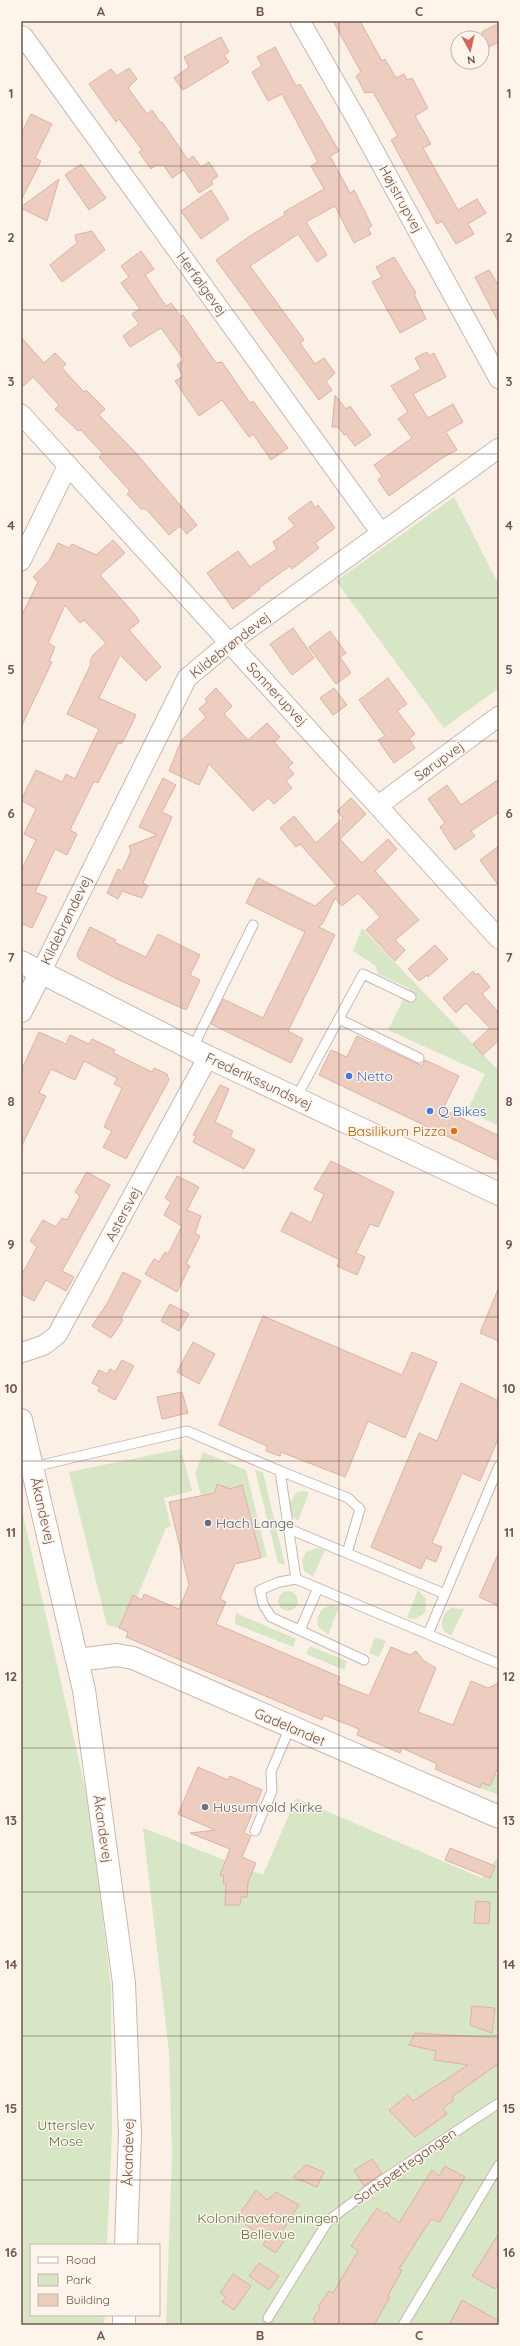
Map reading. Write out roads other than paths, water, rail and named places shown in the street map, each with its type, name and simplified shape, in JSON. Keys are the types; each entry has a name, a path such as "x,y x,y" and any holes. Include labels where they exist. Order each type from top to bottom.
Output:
{"street":[{"name":"Højstrupvej","path":"300,21 358,120 499,379"},
{"name":"Herfølgevej","path":"24,32 381,533"},
{"name":"Sonnerupvej","path":"21,414 229,643 379,805 499,939"},
{"name":"Kildebrøndevej","path":"41,972 187,678 229,643 499,448"},
{"path":"21,561 68,466"},
{"name":"Sørupvej","path":"379,805 499,716"},
{"name":"Frederikssundsvej","path":"21,962 200,1053 499,1194"},
{"path":"21,1011 41,972"},
{"name":"Astersvej","path":"21,1353 44,1345 57,1335 200,1053"},
{"name":"Åkandevej","path":"21,1420 78,1660 124,1983 130,2133 126,2244"},
{"name":"Gadelandet","path":"78,1660 117,1655 133,1658 290,1728 499,1816"}],"lane":[{"path":"200,1053 253,925"},
{"path":"296,1098 363,974 411,996"},
{"path":"339,1019 419,1058"},
{"path":"33,1468 187,1431 348,1498 360,1509 347,1553"},
{"path":"428,1634 499,1466"},
{"path":"280,1471 296,1579"},
{"path":"289,1529 445,1594"},
{"path":"364,1660 271,1617 263,1604 260,1590 279,1582 296,1579 499,1664"},
{"path":"300,1630 318,1588"},
{"path":"255,1831 272,1791 271,1772 290,1728"},
{"name":"Sortspættegangen","path":"268,2318 328,2222 378,2183 499,2104"},
{"path":"403,2325 499,2165"}],"place":[{"name":"Netto","path":"349,1076"},
{"name":"Q Bikes","path":"430,1111"},
{"name":"Basilikum Pizza","path":"454,1131"},
{"name":"Hach Lange","path":"208,1523"},
{"name":"Husumvold Kirke","path":"205,1807"}],"park label":[{"name":"Utterslev Mose","path":"66,2134"},
{"name":"Kolonihaveforeningen Bellevue","path":"268,2226"}]}
